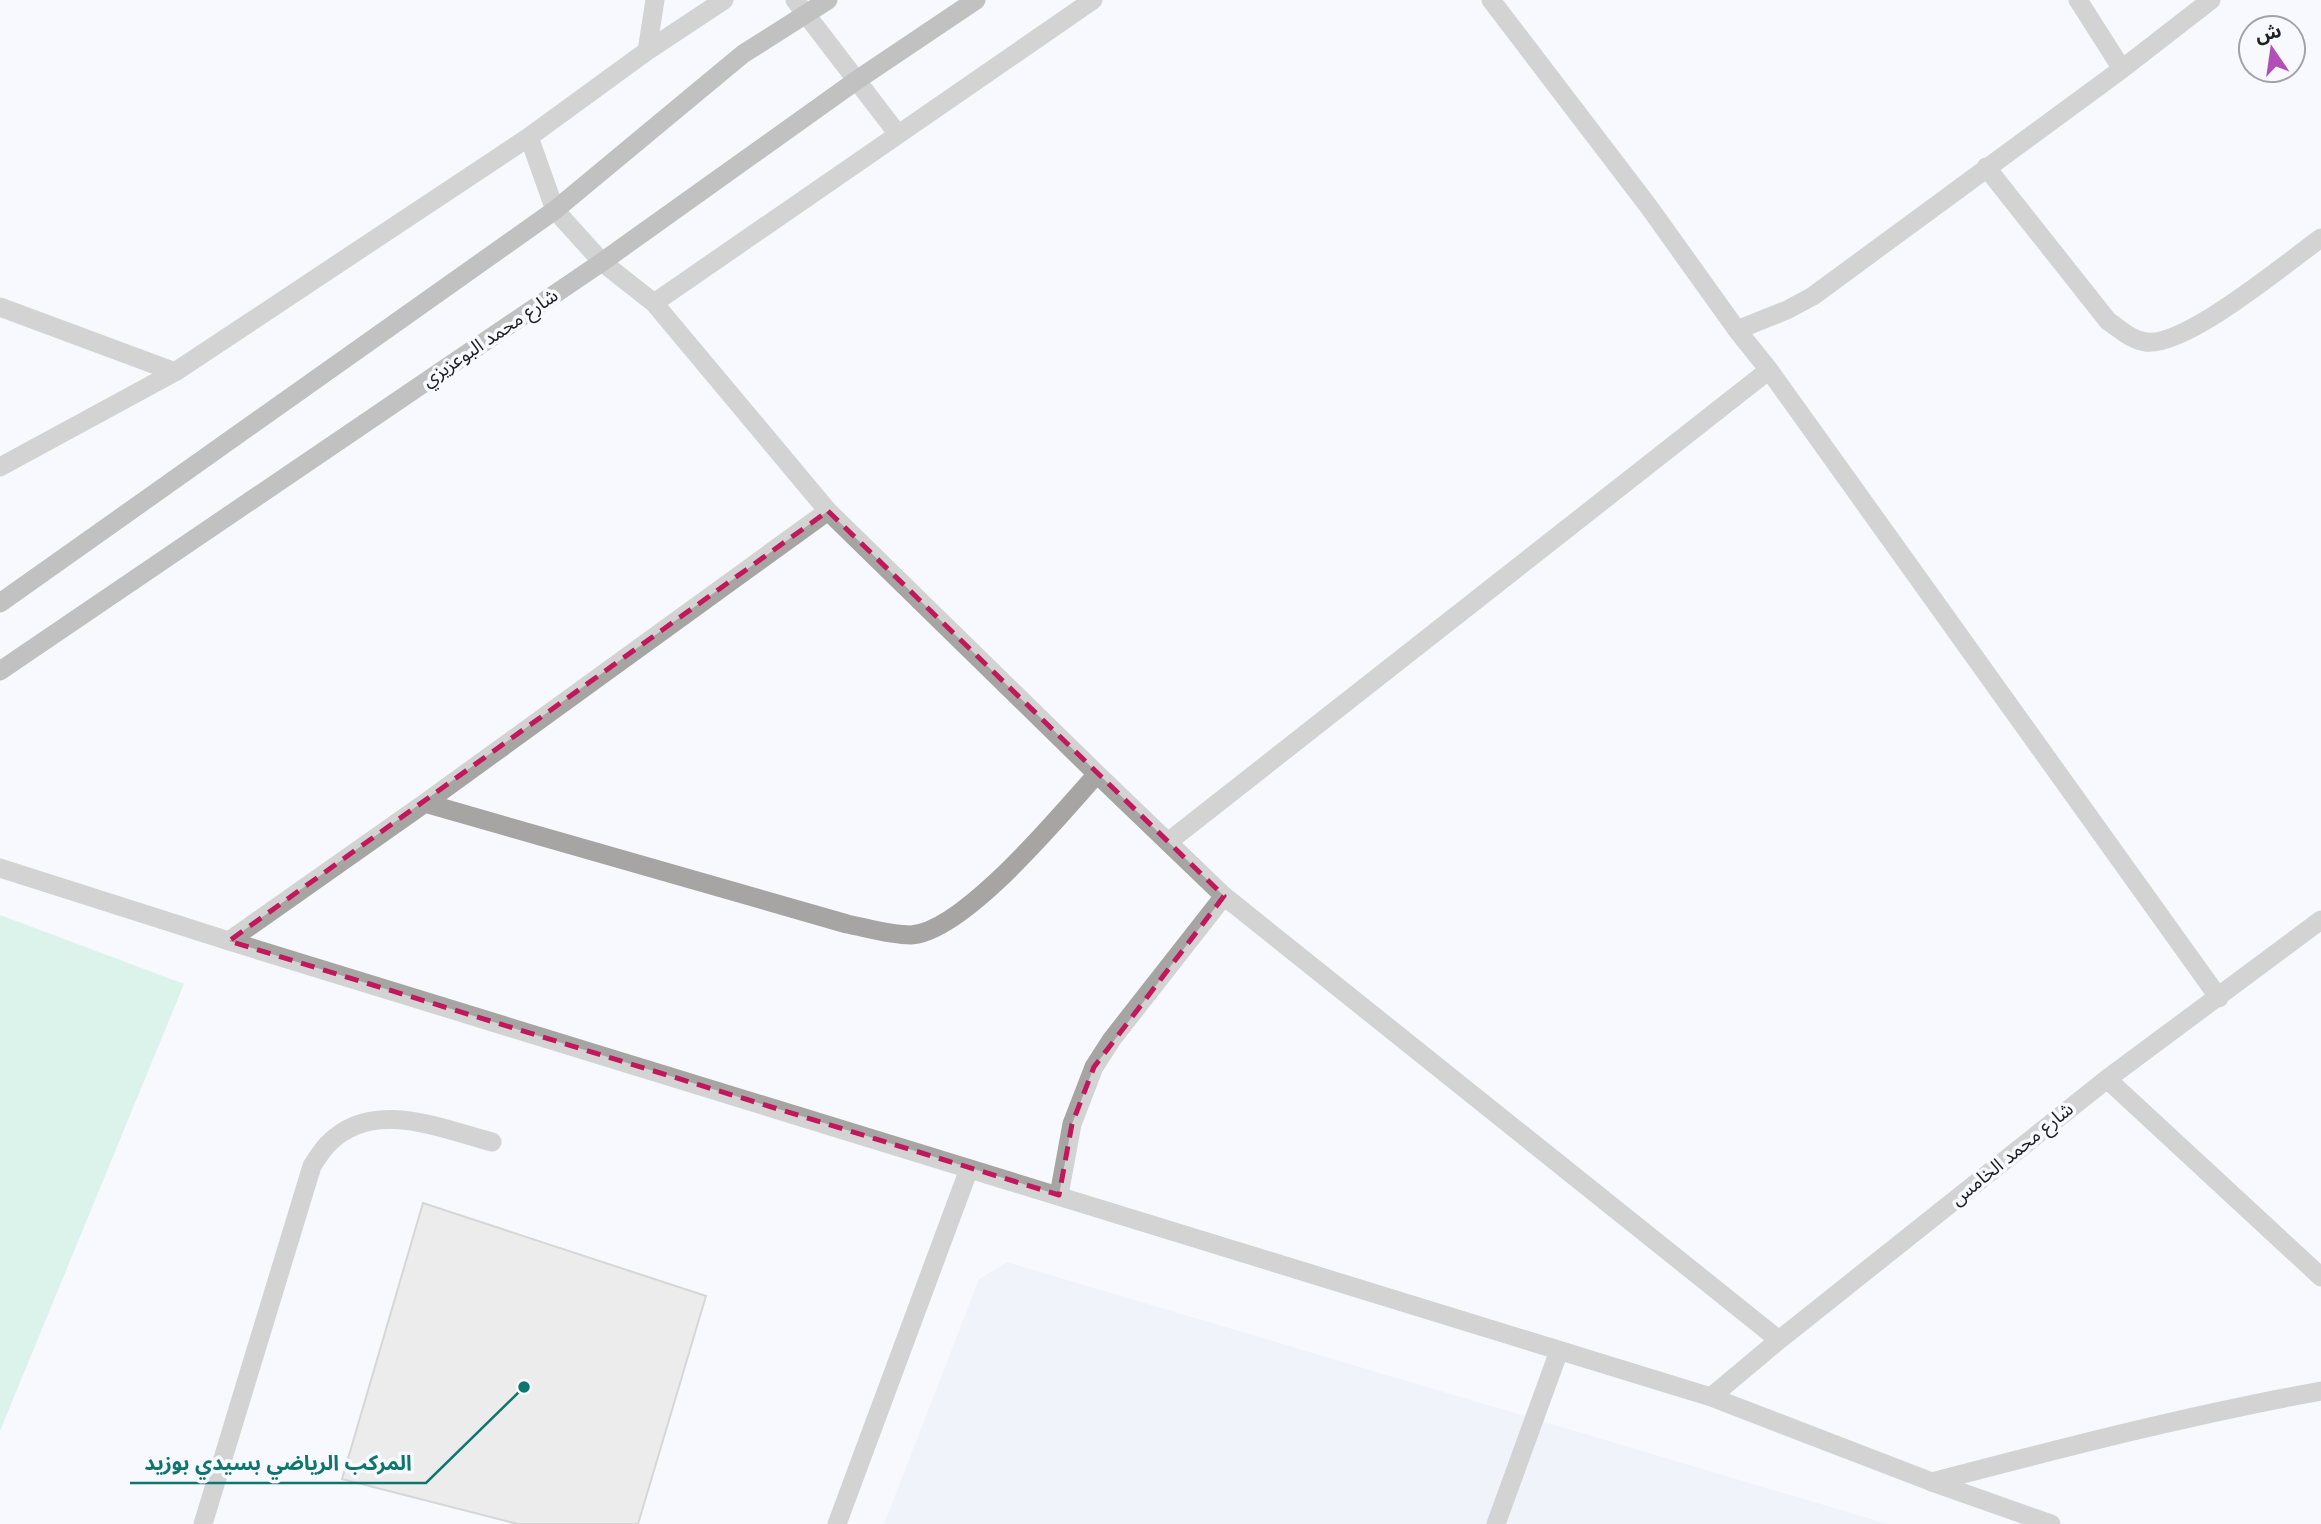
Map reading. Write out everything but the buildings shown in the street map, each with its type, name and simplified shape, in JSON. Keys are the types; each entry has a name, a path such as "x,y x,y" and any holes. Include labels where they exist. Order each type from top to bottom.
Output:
{"main road":[{"path":"0,603 555,210 800,7 828,0"},
{"name":"شارع محمد البوعزيزي","path":"0,671 602,262 857,80 976,0"}],"street":[{"path":"647,51 655,0"},
{"path":"0,467 175,372 529,137 647,51 724,0"},
{"path":"654,303 1093,0"},
{"path":"1491,0 1769,370 2219,998"},
{"path":"2078,0 2122,69"},
{"path":"1737,330 1787,310 1813,296 2122,69 2211,0"},
{"path":"800,7 897,133"},
{"path":"529,137 555,210 602,262 654,303 828,511 1097,775 1224,896 1779,1340"},
{"path":"1986,167 2108,321 2129,336 2144,342 2161,342 2188,331 2215,315 2321,238"},
{"path":"0,307 175,372"},
{"path":"1168,842 1769,370"},
{"path":"229,941 425,803 828,511"},
{"path":"425,803 847,924 911,935 948,922 1004,876 1097,775"},
{"path":"0,868 229,941 1711,1397 2041,1522"},
{"path":"1059,1195 1072,1124 1094,1067 1112,1039 1224,896"},
{"name":"شارع محمد الخامس","path":"1711,1397 2107,1079 2321,920"},
{"path":"2107,1079 2321,1277"},
{"path":"203,1524 312,1166 328,1143 356,1124 393,1117 492,1142"},
{"path":"837,1524 969,1168"},
{"path":"1496,1524 1559,1351"},
{"path":"1932,1482 2187,1417 2321,1391"}],"highlighted area":[{"path":"828,511 1224,896 1094,1067 1072,1124 1059,1195 229,941"}],"shaded area":[{"path":"1007,1262 1888,1524 884,1524 979,1279"}],"green space":[{"path":"0,915 184,984 0,1431"}],"place":[{"name":"المركب الرياضي بسيدي بوزيد","path":"524,1387"}]}
